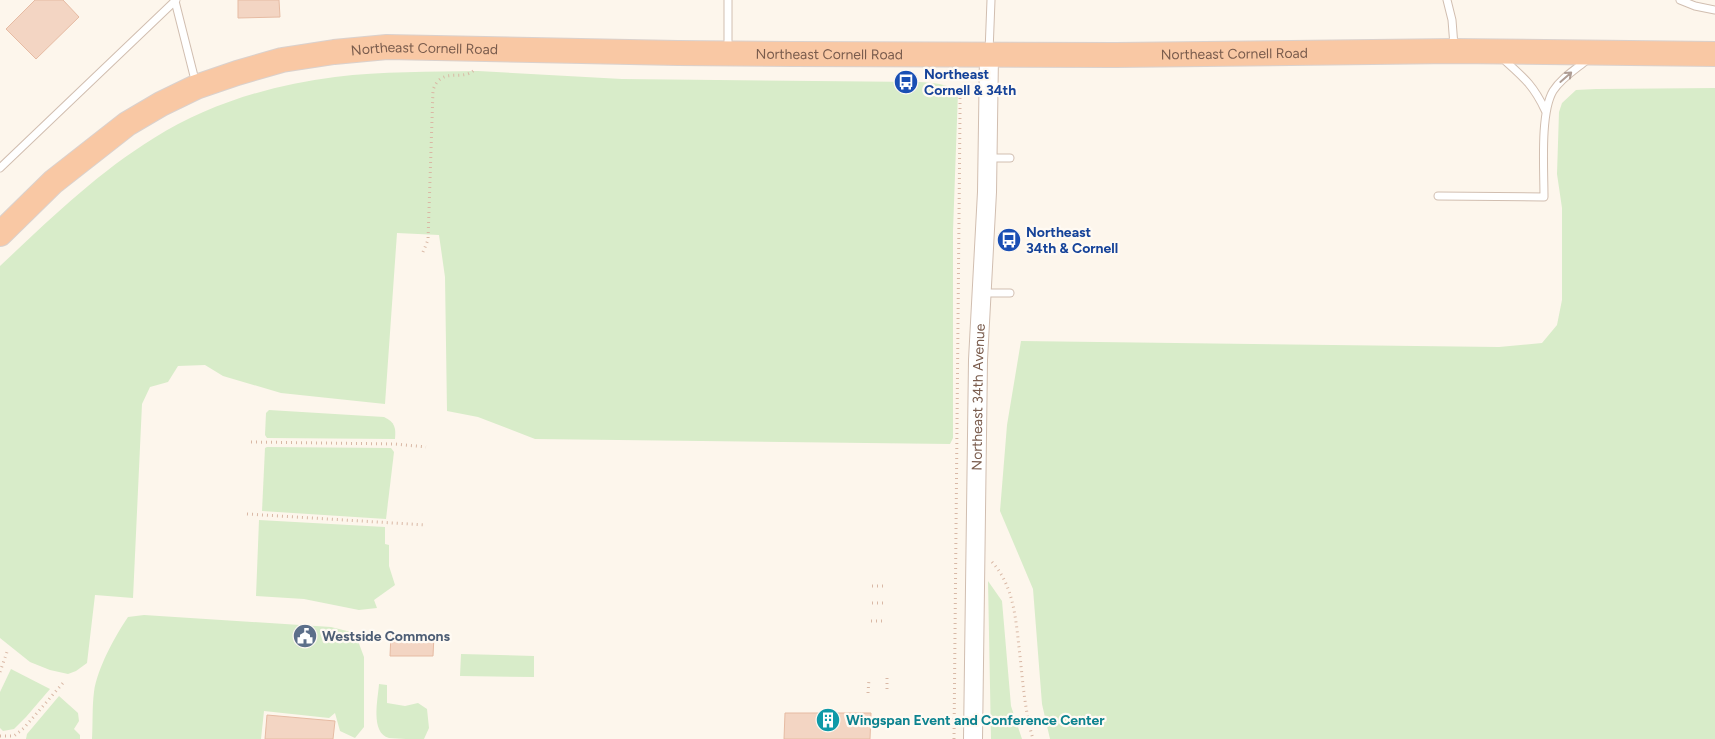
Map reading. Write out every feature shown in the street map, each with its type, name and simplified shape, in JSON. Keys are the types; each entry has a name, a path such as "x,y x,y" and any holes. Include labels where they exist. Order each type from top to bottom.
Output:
{"highway":[{"name":"Northeast Cornell Road","path":"0,234 53,182 127,124 161,104 196,87 282,60 334,52 387,47 989,55 1454,51 1715,54"}],"street":[{"name":"Northeast 34th Avenue","path":"973,739 978,360 988,158 989,55"}],"lane":[{"path":"175,0 196,87"},
{"path":"0,168 175,0"},
{"path":"728,0 728,53"},
{"path":"989,55 990,0"},
{"path":"1447,0 1452,20 1454,51"},
{"path":"1680,0 1695,6 1715,10"},
{"path":"1494,51 1537,92 1545,110"},
{"path":"1438,196 1544,197 1545,110 1553,90 1562,80 1596,52"},
{"path":"988,158 1010,158"},
{"path":"982,292 1010,293"}],"path":[{"path":"423,252 428,240 433,93 435,86 444,77 468,74 475,69"},
{"name":"Northeast 34th Avenue","path":"954,739 960,114 960,96 958,91"},
{"path":"251,442 394,444 426,447"},
{"path":"247,514 426,525"},
{"path":"976,545 999,570 1009,590 1015,614 1025,698 1033,739"},
{"path":"872,586 885,586"},
{"path":"872,603 885,603"},
{"path":"871,621 885,621"},
{"path":"0,672 6,652"},
{"path":"887,678 887,693"},
{"path":"868,693 869,679"},
{"path":"0,736 14,736 24,728 63,683"}],"green space":[{"path":"478,71 622,79 919,82 944,85 958,92 953,231 953,438 950,444 535,439 478,417 447,411 445,277 439,235 397,233 385,404 281,393 223,376 205,365 178,366 168,382 150,387 142,404 133,598 95,595 87,663 76,671 68,674 50,670 30,662 0,638 0,266 74,198 113,166 175,126 218,106 287,85 335,77 388,73"},
{"path":"1715,88 1715,739 1050,739 1042,704 1033,589 1000,511 1007,425 1021,341 1499,347 1542,343 1557,325 1562,300 1562,208 1557,174 1559,112 1562,103 1576,90"},
{"path":"269,410 384,417 391,421 394,426 395,439 267,438 265,435 266,413"},
{"path":"265,448 391,448 394,452 386,519 262,511"},
{"path":"259,520 385,527 385,544 389,545 389,566 395,585 374,600 377,608 359,610 304,599 256,596"},
{"path":"988,581 1002,601 1011,706 1022,739 991,739"},
{"path":"144,615 331,627 351,632 358,641 364,657 364,727 355,738 340,731 335,713 329,718 264,711 261,739 92,739 94,692 103,663 112,643 128,617"},
{"path":"461,654 534,656 534,677 460,676"},
{"path":"11,669 50,689 14,729 3,731 0,728 0,692"},
{"path":"379,684 387,685 387,703 405,706 418,703 427,709 429,728 424,739 389,738 383,735 379,730 376,715"},
{"path":"59,696 78,713 79,721 74,729 80,735 80,739 26,739 27,734"}],"building":[{"path":"35,0 63,0 79,17 36,59 6,29"},
{"path":"238,0 279,0 280,17 238,18"},
{"path":"391,634 434,635 433,656 390,656"},
{"name":"Wingspan Event and Conference Center","path":"785,713 871,713 870,739 784,739"},
{"path":"267,715 335,721 333,739 265,739"}],"place":[{"name":"Northeast Cornell & 34th","path":"906,82"},
{"name":"Northeast 34th & Cornell","path":"1009,240"},
{"name":"Westside Commons","path":"305,636"},
{"name":"Wingspan Event and Conference Center","path":"828,720"}]}
